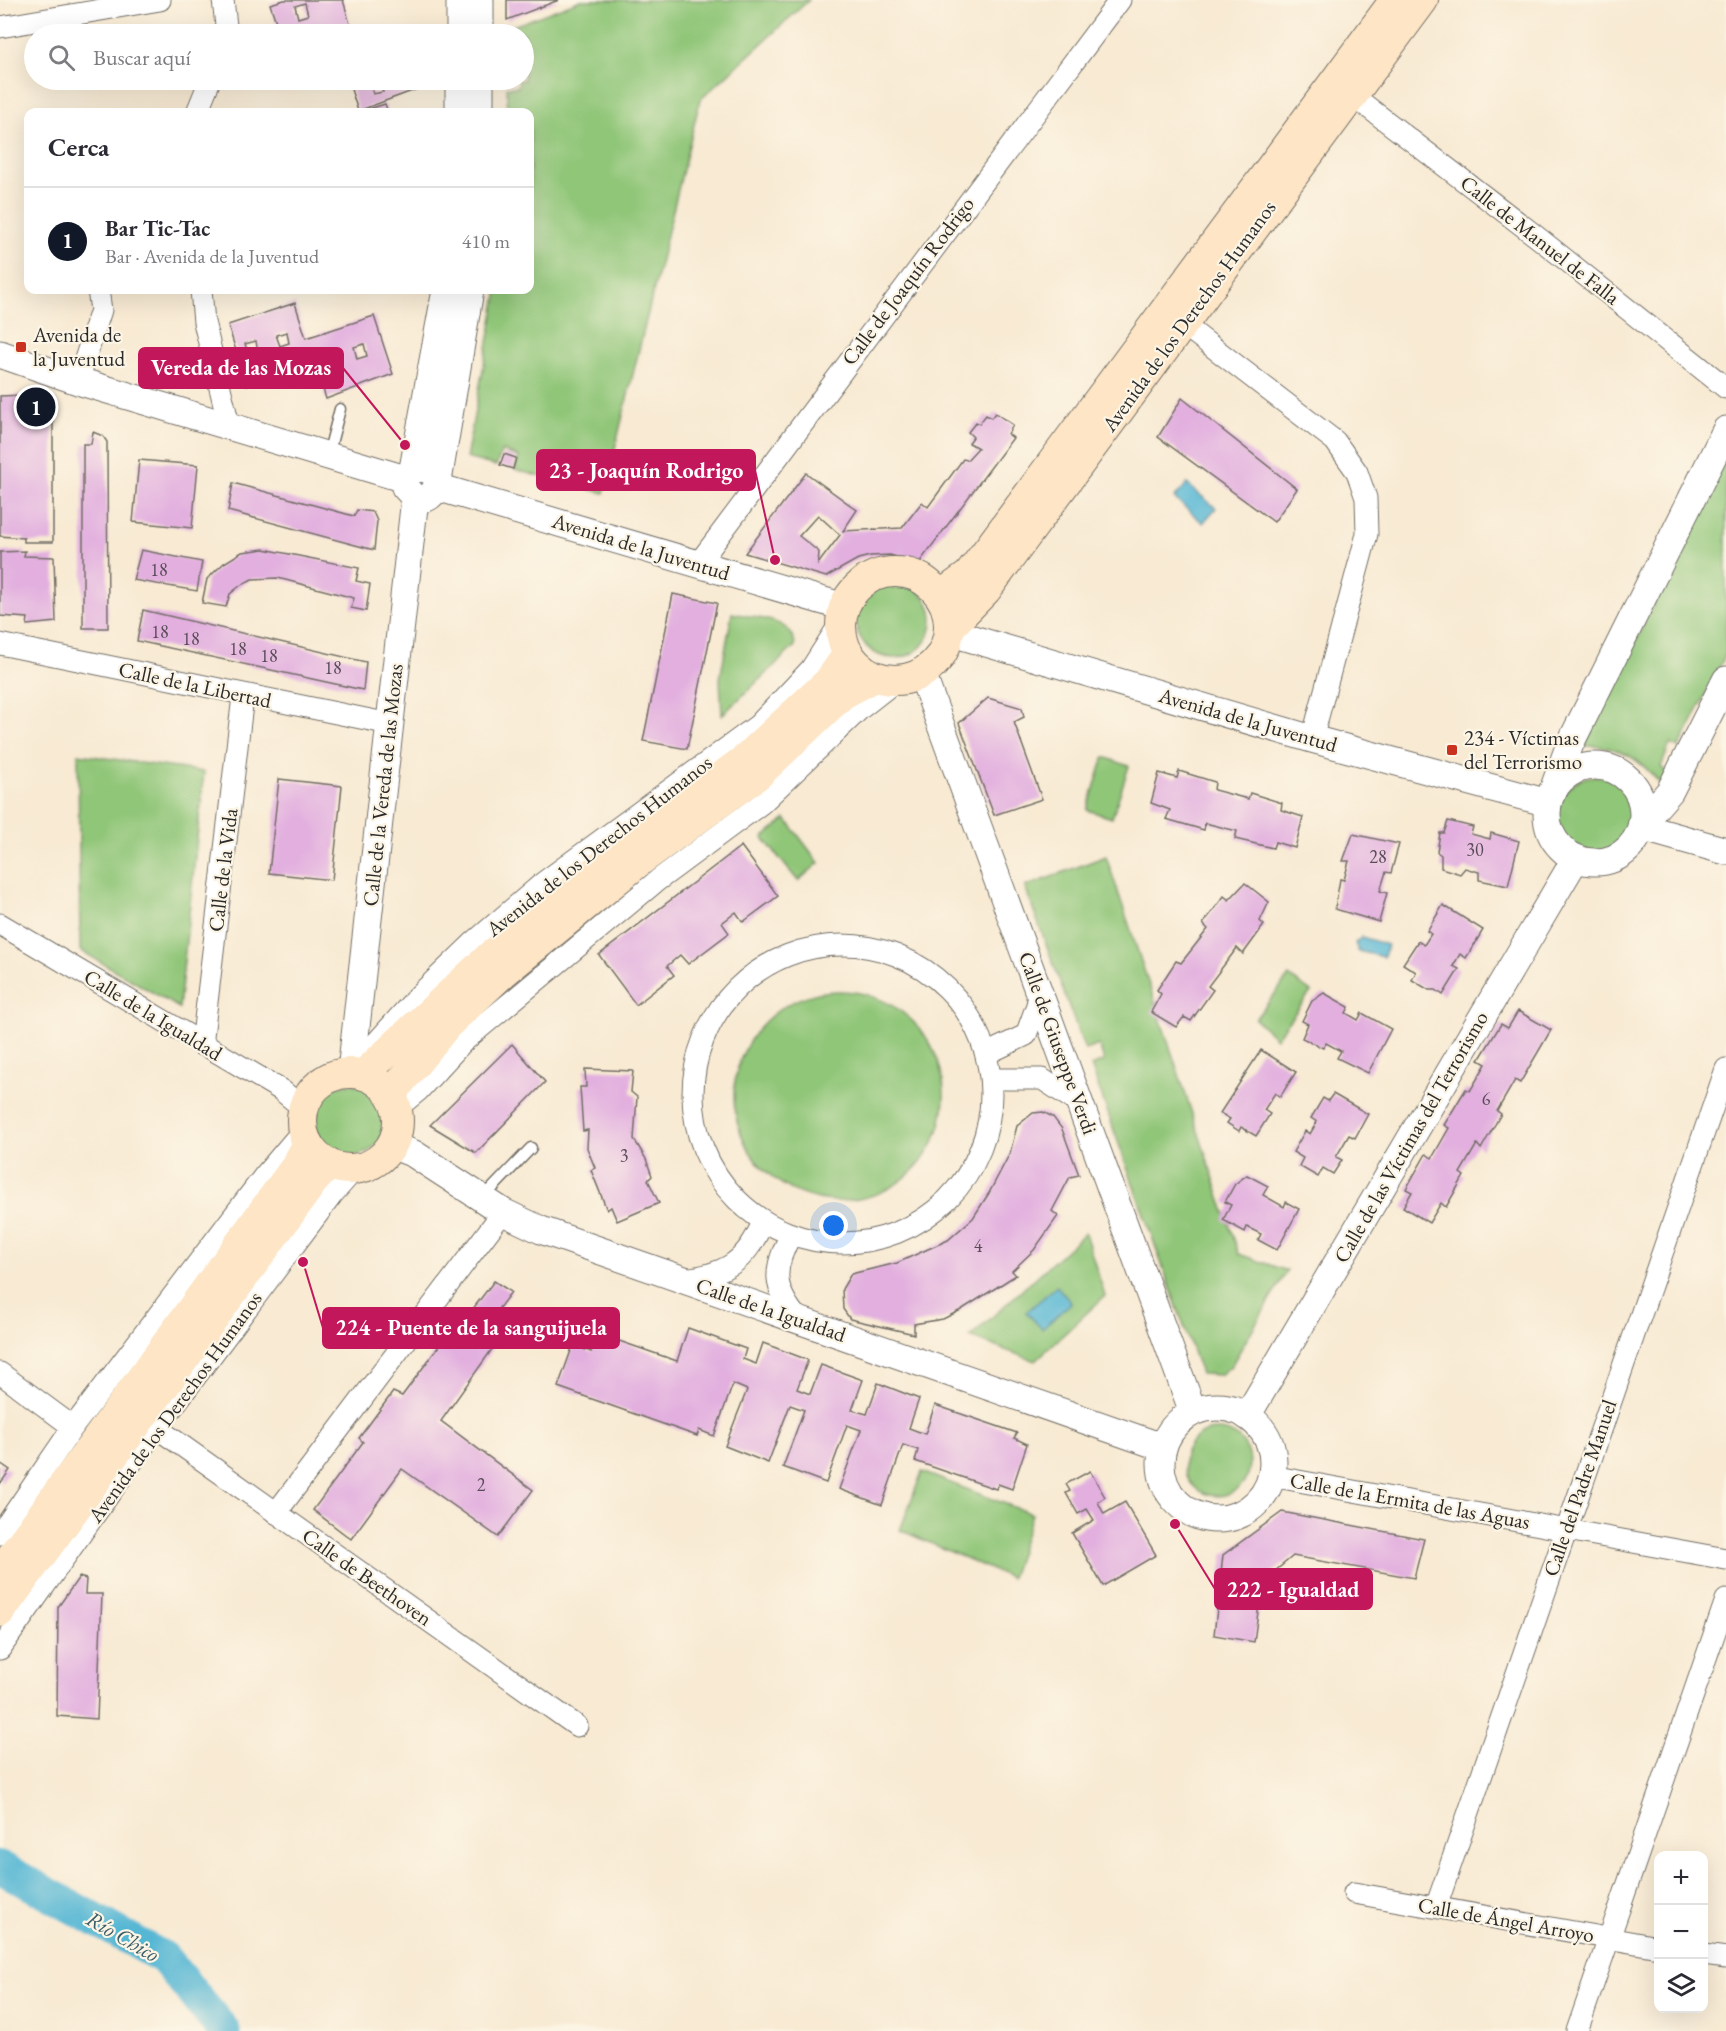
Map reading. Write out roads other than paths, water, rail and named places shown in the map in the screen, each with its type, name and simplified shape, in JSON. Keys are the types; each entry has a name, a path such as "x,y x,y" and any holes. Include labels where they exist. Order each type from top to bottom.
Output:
{"main road":[{"name":"Avenida de los Derechos Humanos","path":"940,596 969,575 1395,0"},
{"name":"Avenida de los Derechos Humanos","path":"950,630 986,590 1423,0"},
{"path":"889,572 918,577 940,596 946,607 950,630 940,656 898,677 860,667 848,654 842,639 843,615 862,584 889,572"},
{"name":"Avenida de los Derechos Humanos","path":"358,1073 489,957 627,844 744,759 828,682 848,654"},
{"name":"Avenida de los Derechos Humanos","path":"394,1101 447,1025 503,973 640,861 758,775 843,694 898,677"},
{"path":"358,1073 384,1085 394,1101 399,1121 392,1145 376,1161 320,1143 310,1094 320,1083 334,1075 358,1073"},
{"name":"Avenida de los Derechos Humanos","path":"0,1572 295,1167 320,1143"},
{"name":"Avenida de los Derechos Humanos","path":"0,1612 313,1182 320,1143"}],"street":[{"path":"0,27 160,0"},
{"path":"223,0 226,24"},
{"path":"460,0 460,24"},
{"path":"480,0 480,24"},
{"name":"Calle de Joaquín Rodrigo","path":"698,564 1120,0"},
{"path":"199,108 206,90"},
{"path":"459,90 459,108"},
{"path":"480,90 480,108"},
{"name":"Calle de Manuel de Falla","path":"1352,95 1542,240 1726,388"},
{"path":"78,381 102,310 99,294"},
{"path":"201,294 204,322 229,425"},
{"name":"Calle de la Vereda de las Mozas","path":"358,1073 390,724 446,294"},
{"name":"Calle de la Vereda de las Mozas","path":"422,482 469,294"},
{"path":"1184,325 1335,441 1357,472 1366,498 1367,534 1312,738"},
{"name":"Avenida de la Juventud","path":"0,354 78,381 698,564 843,615"},
{"path":"1726,430 1570,744 1550,798 1549,830 1565,852 1576,858 1593,862 1616,857 1634,842 1642,825 1670,791 1726,680"},
{"name":"Avenida de los Derechos Humanos","path":"358,1073 374,1045 418,996 473,943 544,882 758,725 811,669 843,615"},
{"name":"Avenida de la Juventud","path":"950,630 1312,738 1550,798"},
{"name":"Calle de la Libertad","path":"0,644 243,696 390,724"},
{"name":"Calle de Giuseppe Verdi","path":"898,677 1041,994 1192,1412"},
{"name":"Calle de la Vida","path":"202,1045 243,696"},
{"path":"1550,798 1567,775 1594,766 1609,768 1622,774 1640,796 1642,825"},
{"path":"1642,825 1726,851"},
{"name":"Calle de las Víctimas del Terrorismo","path":"1247,1416 1576,858"},
{"name":"Calle de la Igualdad","path":"0,924 281,1090 320,1143"},
{"path":"842,945 881,950 916,965 947,988 971,1019 986,1054 991,1079 987,1129 968,1175 934,1212 890,1236 840,1244 791,1235 763,1222 733,1198 710,1167 696,1131 692,1092 698,1054 713,1018 737,988 752,976 768,965 804,950 842,945"},
{"path":"986,1054 1026,1035 1041,994"},
{"name":"Calle del Padre Manuel","path":"1436,1907 1726,1069"},
{"path":"991,1079 1042,1079 1080,1104"},
{"path":"0,1534 73,1427 264,1176 320,1143"},
{"name":"Avenida de los Derechos Humanos","path":"0,1649 157,1428 332,1195 320,1143"},
{"name":"Calle de la Igualdad","path":"392,1145 414,1154 493,1205 542,1230 1162,1448"},
{"path":"276,1513 493,1205"},
{"path":"683,1279 706,1276 734,1265 753,1246 763,1222"},
{"path":"791,1235 779,1257 778,1285 787,1306 798,1319"},
{"path":"0,1373 73,1427"},
{"path":"1211,1407 1230,1408 1247,1416 1260,1428 1269,1443 1273,1459 1271,1476 1258,1499 1237,1515 1220,1519 1202,1517 1186,1510 1173,1498 1164,1482 1160,1465 1162,1448 1169,1433 1179,1421 1192,1412 1211,1407"},
{"name":"Calle de Beethoven","path":"157,1428 577,1726"},
{"name":"Calle de la Ermita de las Aguas","path":"1271,1476 1726,1559"},
{"path":"1576,2031 1726,1600"},
{"name":"Calle de Ángel Arroyo","path":"1354,1893 1654,1946"},
{"path":"1708,1955 1726,1958"}],"lane":[{"path":"328,455 339,409"},
{"path":"493,1205 531,1148"}],"water":[{"path":"1187,484 1216,508 1203,523 1174,498"},
{"path":"1362,937 1387,945 1384,957 1358,951 1355,943"},
{"path":"1057,1286 1071,1303 1042,1329 1026,1312"}],"waterway":[{"name":"Río Chico","path":"0,1867 164,1958 224,2031"}],"place":[{"name":"Avenida de la Juventud","path":"21,347"},
{"name":"Bar Tic-Tac","path":"36,407"},
{"name":"Vereda de las Mozas","path":"405,445"},
{"name":"23 - Joaquín Rodrigo","path":"775,560"},
{"name":"234 - Víctimas del Terrorismo","path":"1452,750"},
{"name":"224 - Puente de la sanguijuela","path":"303,1262"},
{"name":"222 - Igualdad","path":"1175,1524"}]}
